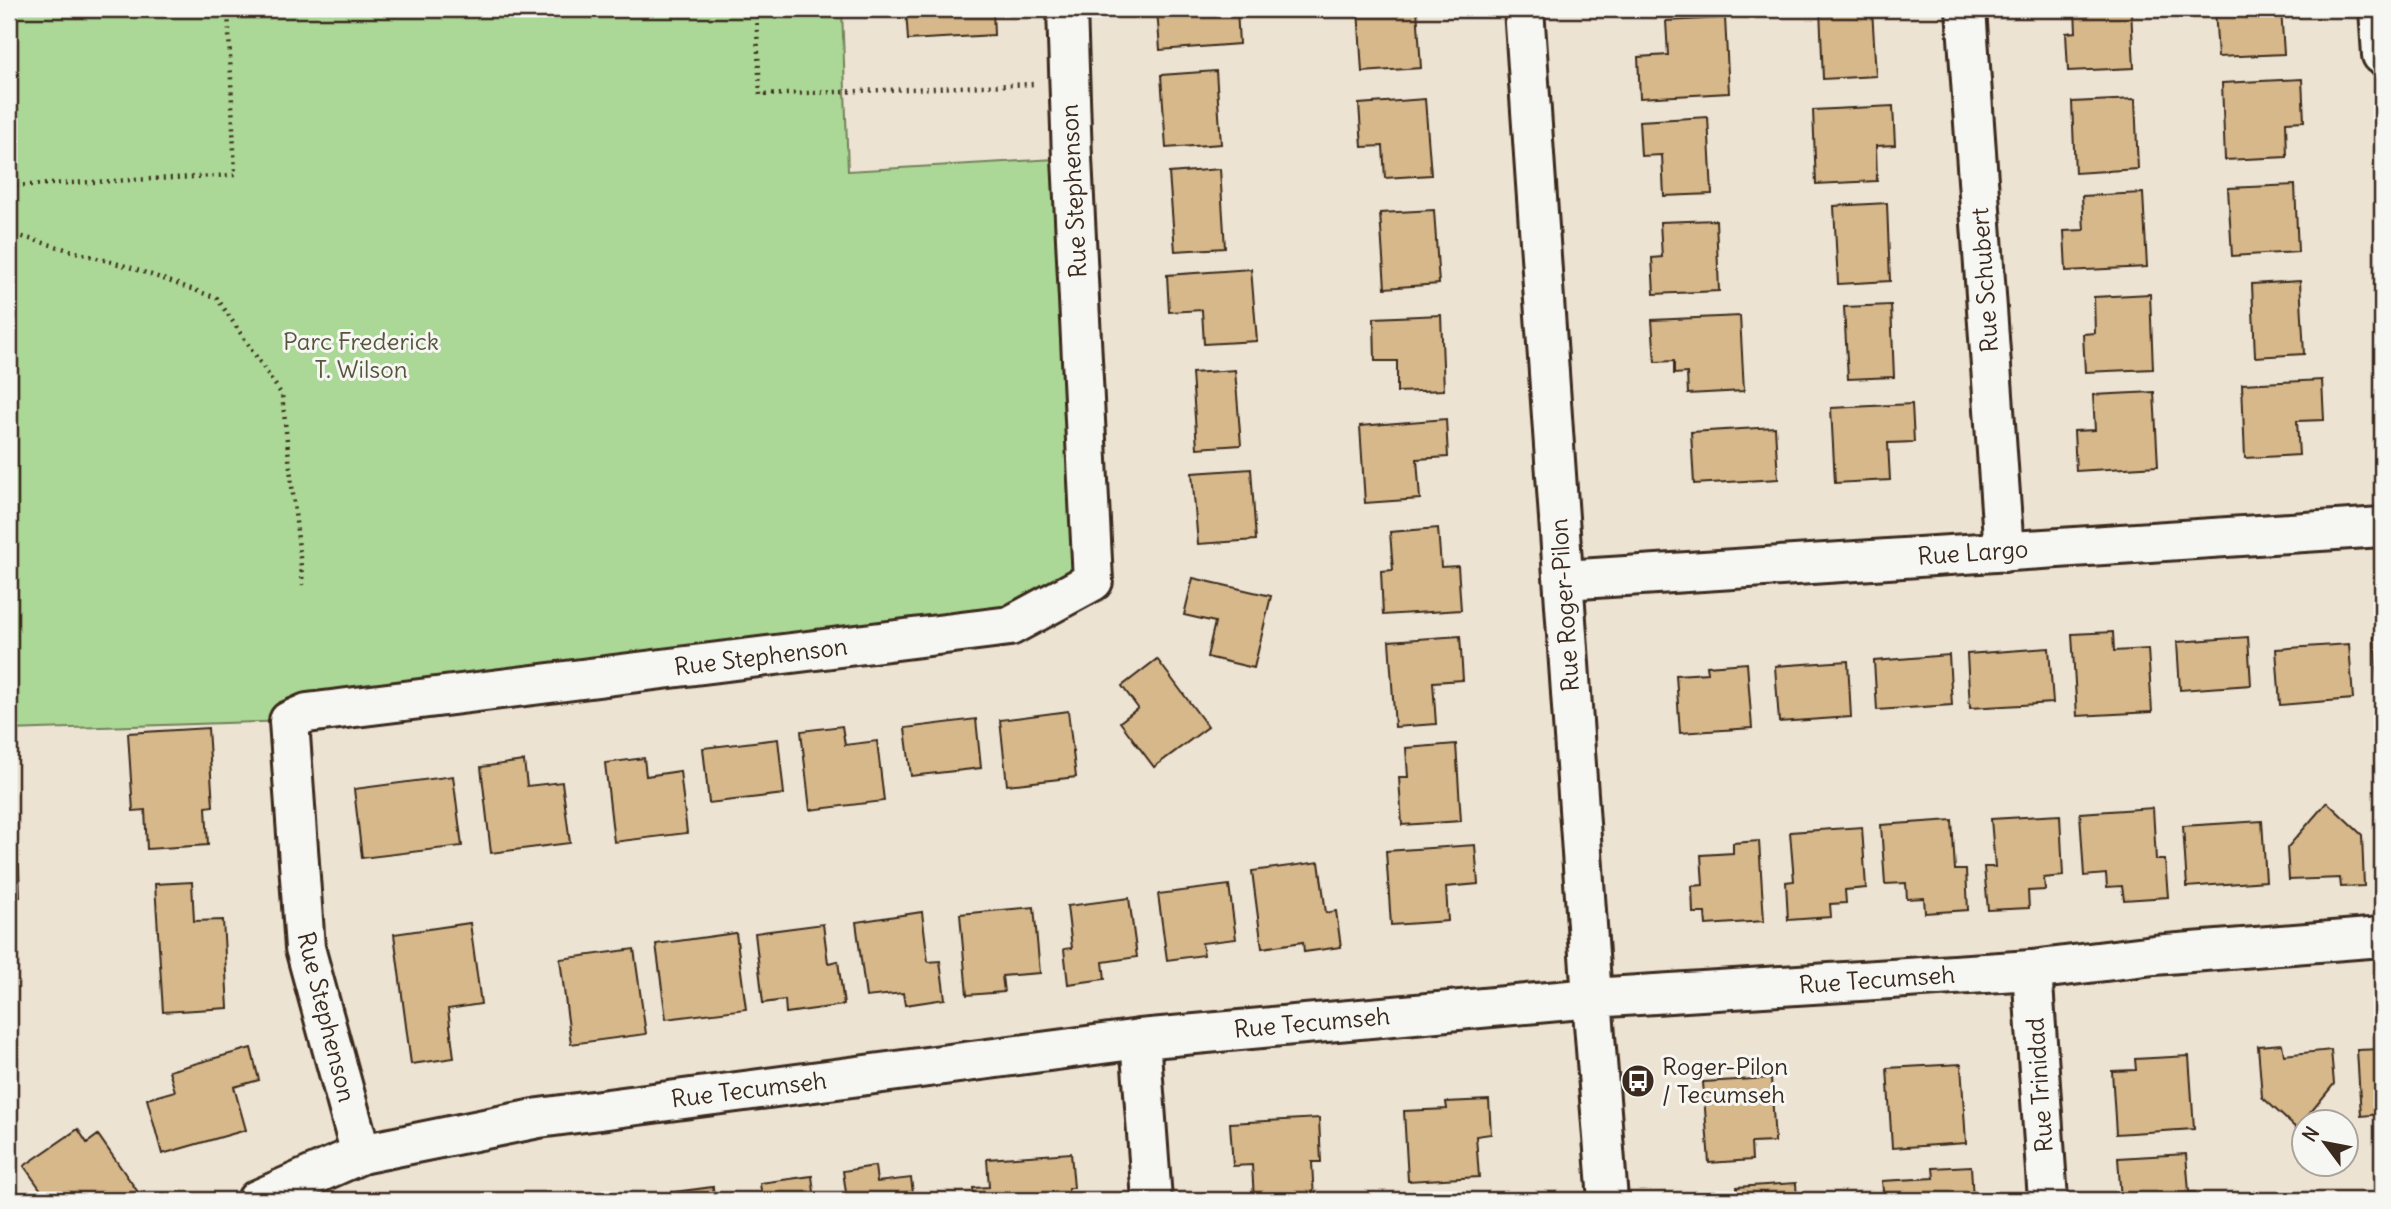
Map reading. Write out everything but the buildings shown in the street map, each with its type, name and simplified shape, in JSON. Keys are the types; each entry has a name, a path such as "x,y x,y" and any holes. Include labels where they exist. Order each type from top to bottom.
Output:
{"street":[{"name":"Rue Stephenson","path":"361,1154 305,948 289,721 307,713 1010,626 1093,580 1067,9"},
{"name":"Rue Roger-Pilon","path":"1524,9 1608,1200"},
{"name":"Rue Schubert","path":"1966,9 2004,551"},
{"path":"2379,9 2382,55"},
{"name":"Rue Largo","path":"1564,580 2382,527"},
{"name":"Rue Tecumseh","path":"257,1200 361,1154 539,1118 1140,1039 1592,998 2032,970 2154,955 2382,937"},
{"name":"Rue Trinidad","path":"2032,970 2048,1200"},
{"path":"1140,1039 1152,1200"}],"path":[{"path":"9,186 234,175 229,9"},
{"path":"756,9 760,95 1070,81"},
{"path":"9,233 129,267 217,299 282,395 303,585"}],"green space":[{"name":"Parc Frederick T. Wilson","path":"9,9 842,9 848,171 1072,158 1093,581 1010,626 289,721 9,730"}],"place":[{"name":"Roger-Pilon / Tecumseh","path":"1638,1081"}]}
